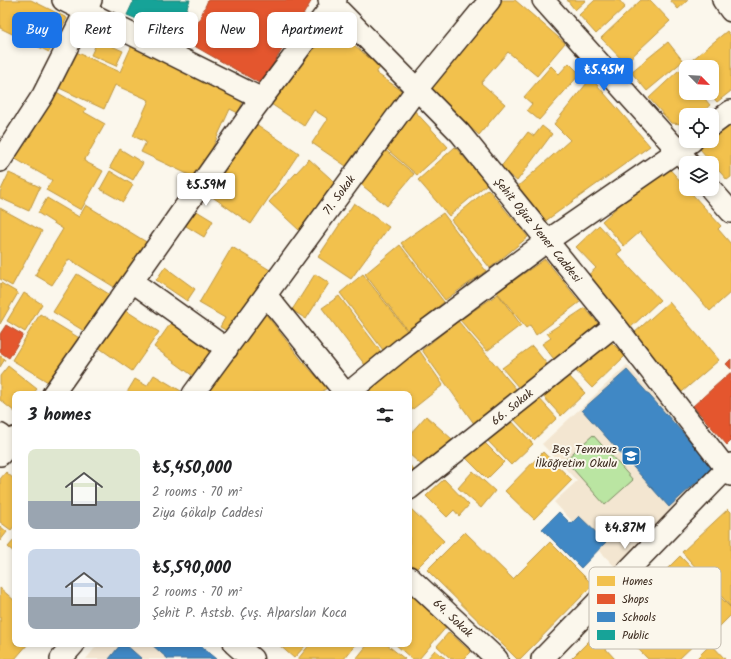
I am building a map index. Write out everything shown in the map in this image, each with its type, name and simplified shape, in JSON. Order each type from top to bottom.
[{"type":"street","points":[[63,0],[88,5],[262,99]]},
{"type":"street","name":"71. Sokak","points":[[195,391],[417,89],[490,0]]},
{"type":"street","points":[[350,391],[407,345],[547,241],[687,152],[543,0]]},
{"type":"street","points":[[723,0],[731,11]]},
{"type":"street","points":[[55,391],[332,1]]},
{"type":"street","name":"Şehit Oğuz Yener Caddesi","points":[[332,1],[460,133],[729,469]]},
{"type":"street","points":[[0,161],[42,94],[88,5]]},
{"type":"street","points":[[719,120],[731,111]]},
{"type":"street","points":[[717,196],[731,212]]},
{"type":"street","points":[[133,282],[227,349]]},
{"type":"street","points":[[266,295],[344,391]]},
{"type":"street","name":"66. Sokak","points":[[412,487],[615,325]]},
{"type":"street","points":[[633,567],[729,469]]},
{"type":"street","name":"64. Sokak","points":[[412,580],[497,659]]},
{"type":"street","points":[[542,659],[589,611]]},
{"type":"street","points":[[61,659],[71,647]]},
{"type":"street","points":[[239,647],[252,659]]},
{"type":"shaded area","name":"Beş Temmuz İlköğretim Okulu","points":[[627,365],[719,468],[619,567],[615,567],[554,502],[577,481],[542,444]]},
{"type":"shaded area","points":[[96,647],[186,647],[199,659],[86,659]]},
{"type":"green space","points":[[593,435],[633,480],[605,505],[565,460]]},
{"type":"building: Homes","points":[[0,0],[31,0],[55,12],[12,12],[12,34],[0,28]]},
{"type":"building: Homes","points":[[497,0],[515,0],[565,43],[537,76],[508,52],[481,83],[505,104],[479,135],[423,86]]},
{"type":"building: Homes","points":[[567,0],[586,0],[575,10]]},
{"type":"building: Homes","points":[[595,0],[619,0],[625,7],[596,34],[579,15]]},
{"type":"building: Homes","points":[[641,0],[650,0],[670,21],[625,63],[601,38]]},
{"type":"building: Homes","points":[[670,0],[688,0],[678,9]]},
{"type":"building: Homes","points":[[62,16],[67,18],[62,27]]},
{"type":"building: Homes","points":[[727,31],[731,36],[731,91],[717,102],[715,100],[719,100],[719,60],[692,60]]},
{"type":"building: Homes","points":[[668,42],[682,60],[679,60],[679,64],[647,91],[631,72]]},
{"type":"building: Homes","points":[[132,45],[134,48],[139,48],[245,97],[238,113],[230,109],[198,179],[141,152],[146,142],[133,136],[149,100],[115,85],[104,109],[57,87],[74,51],[120,72]]},
{"type":"building: Homes","points":[[41,48],[51,48],[49,52]]},
{"type":"building: Homes","points":[[94,48],[116,48],[123,51],[116,66],[91,55]]},
{"type":"building: Homes","points":[[309,48],[357,48],[380,67],[376,73],[405,93],[368,149],[361,144],[346,166],[312,143],[328,119],[314,110],[304,126],[268,102]]},
{"type":"building: Homes","points":[[569,63],[580,74],[539,120],[527,110],[532,104],[524,97],[551,66],[559,74]]},
{"type":"building: Homes","points":[[679,70],[679,100],[706,100],[710,105],[707,108],[679,108],[679,124],[671,123],[649,98]]},
{"type":"building: Homes","points":[[591,78],[650,146],[544,222],[516,188],[570,140],[554,124]]},
{"type":"building: Homes","points":[[53,90],[86,109],[84,112],[105,124],[84,161],[103,171],[81,210],[46,190],[52,180],[14,158]]},
{"type":"building: Homes","points":[[411,107],[448,147],[417,175],[382,145]]},
{"type":"building: Homes","points":[[253,122],[299,153],[251,224],[204,191]]},
{"type":"building: Homes","points":[[731,122],[731,177],[727,180],[719,171],[719,156],[706,156],[700,149],[719,148],[719,133]]},
{"type":"building: Homes","points":[[542,126],[552,134],[517,181],[500,168],[528,132],[534,136]]},
{"type":"building: Homes","points":[[455,147],[487,184],[449,216],[418,180]]},
{"type":"building: Homes","points":[[120,149],[143,163],[133,180],[110,167]]},
{"type":"building: Homes","points":[[384,149],[414,174],[387,206],[357,181]]},
{"type":"building: Homes","points":[[309,159],[340,187],[300,231],[269,202]]},
{"type":"building: Homes","points":[[665,164],[679,180],[679,196],[694,196],[721,226],[718,229],[731,244],[731,292],[710,311],[640,232],[624,246],[602,221]]},
{"type":"building: Homes","points":[[110,171],[133,185],[123,202],[100,189]]},
{"type":"building: Homes","points":[[9,173],[40,187],[29,211],[0,198],[0,192]]},
{"type":"building: Homes","points":[[488,189],[528,237],[490,268],[451,220]]},
{"type":"building: Homes","points":[[47,198],[79,217],[86,205],[148,243],[119,290],[69,259],[52,285],[35,275],[63,229],[38,213]]},
{"type":"building: Homes","points":[[354,203],[389,227],[351,279],[318,257]]},
{"type":"building: Homes","points":[[0,208],[42,231],[12,286],[0,279]]},
{"type":"building: Homes","points":[[195,210],[213,221],[204,237],[186,226]]},
{"type":"building: Homes","points":[[443,213],[486,271],[445,300],[401,243]]},
{"type":"building: Homes","points":[[599,225],[622,250],[617,254],[660,300],[629,329],[583,280],[596,268],[576,247]]},
{"type":"building: Homes","points":[[400,245],[444,302],[408,331],[365,274]]},
{"type":"building: Homes","points":[[232,247],[270,270],[233,334],[220,327],[225,318],[199,303]]},
{"type":"building: Homes","points":[[545,259],[580,302],[536,335],[530,325],[526,328],[497,292]]},
{"type":"building: Homes","points":[[165,267],[195,289],[187,301],[156,280]]},
{"type":"building: Homes","points":[[77,274],[112,296],[89,334],[53,312]]},
{"type":"building: Homes","points":[[315,274],[329,283],[306,319],[292,310]]},
{"type":"building: Homes","points":[[363,274],[407,331],[383,350],[340,293]]},
{"type":"building: Homes","points":[[1,283],[18,293],[0,324],[0,284]]},
{"type":"building: Homes","points":[[24,293],[42,304],[25,332],[7,321]]},
{"type":"building: Homes","points":[[498,294],[521,325],[487,351],[460,320]]},
{"type":"building: Homes","points":[[339,296],[382,353],[365,365],[322,308]]},
{"type":"building: Homes","points":[[669,302],[719,360],[682,392],[633,334]]},
{"type":"building: Homes","points":[[122,308],[159,332],[132,371],[95,345]]},
{"type":"building: Homes","points":[[585,308],[601,327],[557,363],[542,344],[551,338],[547,333]]},
{"type":"building: Homes","points":[[264,312],[303,362],[327,388],[323,391],[203,391]]},
{"type":"building: Homes","points":[[40,314],[81,339],[53,385],[12,360]]},
{"type":"building: Homes","points":[[175,317],[219,349],[197,379],[154,347]]},
{"type":"building: Homes","points":[[458,321],[517,390],[475,425],[422,350]]},
{"type":"building: Homes","points":[[606,337],[625,356],[592,388],[573,368]]},
{"type":"building: Homes","points":[[532,346],[547,364],[519,388],[502,368]]},
{"type":"building: Homes","points":[[419,350],[443,385],[412,410],[412,391],[367,391]]},
{"type":"building: Homes","points":[[0,356],[5,359],[0,367]]},
{"type":"building: Homes","points":[[8,366],[37,389],[35,391],[12,391],[12,410],[0,400],[0,376]]},
{"type":"building: Homes","points":[[566,373],[585,393],[561,416],[542,395]]},
{"type":"building: Homes","points":[[154,375],[181,391],[128,391],[135,379],[147,386]]},
{"type":"building: Homes","points":[[537,396],[557,418],[534,440],[513,418]]},
{"type":"building: Homes","points":[[426,416],[452,439],[426,469],[412,457],[412,432]]},
{"type":"building: Homes","points":[[509,418],[533,444],[511,465],[487,440]]},
{"type":"building: Homes","points":[[482,440],[504,462],[487,479],[465,457]]},
{"type":"building: Homes","points":[[543,452],[572,480],[534,519],[505,491]]},
{"type":"building: Homes","points":[[412,468],[417,474],[412,478]]},
{"type":"building: Homes","points":[[473,471],[495,491],[481,508],[458,488]]},
{"type":"building: Homes","points":[[6,472],[12,477],[11,530],[0,522],[0,479]]},
{"type":"building: Homes","points":[[444,479],[469,505],[459,516],[454,510],[447,517],[426,496]]},
{"type":"building: Homes","points":[[728,509],[731,512],[731,607],[721,596],[721,567],[695,567],[682,552]]},
{"type":"building: Homes","points":[[412,510],[444,541],[416,569],[412,565]]},
{"type":"building: Homes","points":[[0,526],[7,532],[0,541]]},
{"type":"building: Homes","points":[[465,532],[513,579],[550,542],[589,581],[589,589],[520,659],[517,659],[427,570]]},
{"type":"building: Homes","points":[[12,542],[12,550],[8,547]]},
{"type":"building: Homes","points":[[680,556],[691,567],[669,567]]},
{"type":"building: Homes","points":[[0,588],[12,598],[12,647],[25,647],[15,659],[0,659]]},
{"type":"building: Homes","points":[[412,595],[448,625],[419,659],[412,659],[398,647],[412,647]]},
{"type":"building: Homes","points":[[721,598],[731,608],[731,615],[721,625]]},
{"type":"building: Homes","points":[[449,632],[471,652],[464,659],[451,659],[437,646]]},
{"type":"building: Homes","points":[[589,641],[589,649],[606,649],[615,659],[571,659]]},
{"type":"building: Homes","points":[[281,647],[304,647],[294,658]]},
{"type":"building: Homes","points":[[308,647],[354,647],[344,659],[298,659]]},
{"type":"building: Homes","points":[[366,647],[390,647],[405,659],[356,659]]},
{"type":"building: Homes","points":[[638,649],[690,649],[679,659],[648,659]]},
{"type":"building: Homes","points":[[706,649],[716,649],[725,659],[696,659]]},
{"type":"building: Homes","points":[[435,650],[446,659],[427,659]]},
{"type":"building: Shops","points":[[208,0],[312,0],[305,12],[267,12],[267,48],[283,48],[261,84],[198,48],[198,23]]},
{"type":"building: Shops","points":[[6,325],[23,335],[9,358],[0,352],[0,334]]},
{"type":"building: Shops","points":[[731,359],[731,369],[726,364]]},
{"type":"building: Shops","points":[[731,372],[731,441],[727,445],[693,406]]},
{"type":"building: Schools","points":[[627,370],[713,467],[669,507],[582,410]]},
{"type":"building: Schools","points":[[559,512],[571,524],[579,516],[606,542],[581,568],[542,529]]},
{"type":"building: Schools","points":[[645,517],[653,525],[644,535],[635,527]]},
{"type":"building: Schools","points":[[119,647],[128,647],[142,659],[109,659]]},
{"type":"building: Schools","points":[[154,647],[202,647],[216,659],[168,659]]},
{"type":"building: Public","points":[[134,0],[190,0],[185,12],[134,12],[134,18],[127,15]]},
{"type":"place","name":"Beş Temmuz İlköğretim Okulu","points":[[631,456]]}]
